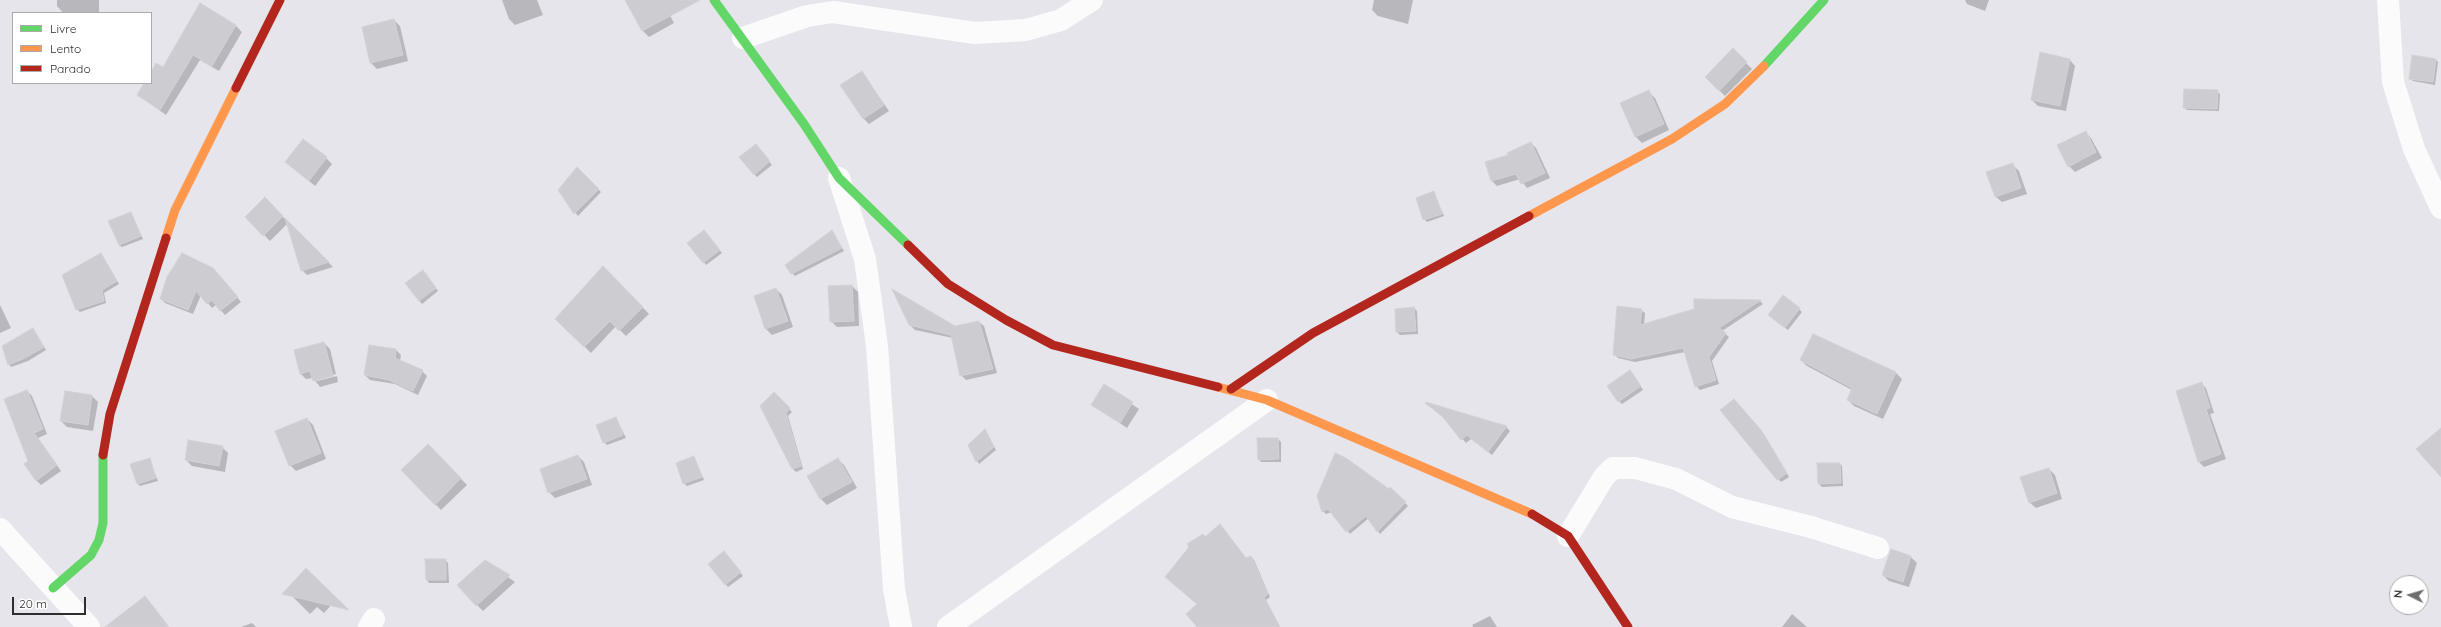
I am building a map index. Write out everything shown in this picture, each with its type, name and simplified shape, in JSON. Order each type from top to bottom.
[{"type":"street","points":[[53,588],[91,555],[99,540],[103,523],[103,450],[110,414],[175,210],[280,0]]},
{"type":"street","points":[[714,0],[743,38],[839,178],[948,284],[1006,320],[1053,345],[1231,389],[1267,400],[1535,515],[1568,536],[1628,627]]},
{"type":"street","points":[[743,38],[807,16],[833,12],[975,33],[1026,30],[1061,20],[1092,0]]},
{"type":"street","points":[[1231,389],[1312,332],[1672,139],[1726,104],[1777,54],[1824,0]]},
{"type":"street","points":[[2388,0],[2393,82],[2414,149],[2441,208]]},
{"type":"street","points":[[839,178],[865,259],[877,346],[894,589],[901,627]]},
{"type":"street","points":[[948,627],[1267,400]]},
{"type":"street","points":[[1568,536],[1604,477],[1613,468],[1635,468],[1676,479],[1732,507],[1878,548]]},
{"type":"street","points":[[0,529],[89,627]]},
{"type":"building","points":[[625,0],[700,0],[642,31]]},
{"type":"building","points":[[200,3],[236,25],[212,66],[193,55],[160,110],[137,95],[143,84],[152,84],[152,70],[156,63],[163,67]]},
{"type":"building","points":[[394,19],[403,55],[370,63],[362,27]]},
{"type":"building","points":[[1733,48],[1747,62],[1719,91],[1705,77]]},
{"type":"building","points":[[2040,52],[2070,59],[2060,106],[2031,100]]},
{"type":"building","points":[[2412,55],[2436,59],[2433,82],[2409,79]]},
{"type":"building","points":[[862,71],[884,105],[863,119],[840,85]]},
{"type":"building","points":[[2184,89],[2218,90],[2217,109],[2183,108]]},
{"type":"building","points":[[1649,90],[1664,124],[1635,137],[1620,103]]},
{"type":"building","points":[[2086,131],[2096,152],[2068,167],[2057,145]]},
{"type":"building","points":[[303,139],[327,157],[309,181],[285,162]]},
{"type":"building","points":[[1531,142],[1545,173],[1521,184],[1516,174],[1491,181],[1485,162],[1508,155],[1507,153]]},
{"type":"building","points":[[756,144],[770,161],[754,175],[739,157]]},
{"type":"building","points":[[2013,163],[2021,188],[1995,197],[1986,172]]},
{"type":"building","points":[[577,167],[599,189],[574,214],[558,190]]},
{"type":"building","points":[[1434,191],[1442,214],[1423,220],[1416,198]]},
{"type":"building","points":[[265,197],[283,216],[263,236],[245,217]]},
{"type":"building","points":[[131,212],[141,236],[119,245],[108,221]]},
{"type":"building","points":[[285,218],[329,262],[301,271]]},
{"type":"building","points":[[704,230],[720,250],[703,263],[687,243]]},
{"type":"building","points":[[832,230],[842,248],[791,274],[785,265]]},
{"type":"building","points":[[101,253],[117,281],[102,290],[104,301],[76,310],[62,275]]},
{"type":"building","points":[[182,253],[213,268],[238,297],[220,311],[212,300],[207,304],[196,291],[188,310],[160,299],[167,277]]},
{"type":"building","points":[[603,266],[643,307],[619,331],[610,321],[584,347],[555,319]]},
{"type":"building","points":[[423,270],[436,288],[419,301],[405,283]]},
{"type":"building","points":[[852,285],[854,321],[830,322],[828,286]]},
{"type":"building","points":[[776,288],[788,321],[765,329],[754,296]]},
{"type":"building","points":[[892,289],[955,326],[979,321],[993,369],[960,376],[951,335],[909,325]]},
{"type":"building","points":[[1783,295],[1800,308],[1785,328],[1768,315]]},
{"type":"building","points":[[1694,299],[1761,300],[1719,328],[1726,333],[1709,357],[1716,380],[1695,387],[1683,348],[1631,359],[1613,355],[1617,306],[1642,309],[1640,325],[1694,309]]},
{"type":"building","points":[[1414,307],[1416,331],[1396,332],[1395,309]]},
{"type":"building","points":[[33,328],[44,347],[25,358],[8,365],[2,346]]},
{"type":"building","points":[[1813,334],[1896,372],[1877,414],[1847,400],[1852,388],[1800,360]]},
{"type":"building","points":[[324,342],[333,376],[313,381],[310,371],[300,374],[294,350]]},
{"type":"building","points":[[369,345],[396,349],[395,358],[423,370],[413,391],[389,380],[364,375]]},
{"type":"building","points":[[1630,370],[1641,386],[1618,402],[1607,386]]},
{"type":"building","points":[[2202,382],[2210,408],[2206,409],[2221,454],[2198,462],[2176,391]]},
{"type":"building","points":[[1104,384],[1133,402],[1120,423],[1091,405]]},
{"type":"building","points":[[27,390],[43,429],[34,433],[57,465],[36,481],[24,464],[28,461],[4,399]]},
{"type":"building","points":[[65,391],[92,395],[88,425],[60,421]]},
{"type":"building","points":[[774,392],[790,408],[786,413],[801,466],[792,469],[760,406]]},
{"type":"building","points":[[1734,399],[1761,430],[1787,473],[1777,480],[1720,410]]},
{"type":"building","points":[[1426,402],[1507,426],[1488,452],[1467,435],[1461,440],[1442,416],[1425,403]]},
{"type":"building","points":[[616,417],[623,435],[603,443],[596,425]]},
{"type":"building","points":[[307,418],[321,453],[289,466],[275,431]]},
{"type":"building","points":[[2441,428],[2441,477],[2416,449]]},
{"type":"building","points":[[985,429],[994,447],[976,462],[968,445]]},
{"type":"building","points":[[1257,438],[1278,438],[1279,459],[1258,460]]},
{"type":"building","points":[[188,440],[223,446],[219,466],[185,460]]},
{"type":"building","points":[[428,444],[461,478],[435,505],[401,470]]},
{"type":"building","points":[[1335,453],[1346,458],[1389,489],[1390,487],[1406,502],[1377,532],[1366,516],[1346,532],[1328,509],[1322,512],[1317,496]]},
{"type":"building","points":[[578,455],[587,479],[548,493],[540,469]]},
{"type":"building","points":[[694,456],[702,477],[683,484],[676,463]]},
{"type":"building","points":[[150,458],[156,478],[137,484],[130,464]]},
{"type":"building","points":[[838,458],[852,482],[820,499],[807,476]]},
{"type":"building","points":[[1817,463],[1840,463],[1841,483],[1818,484]]},
{"type":"building","points":[[2049,468],[2057,493],[2029,503],[2020,477]]},
{"type":"building","points":[[1220,524],[1246,558],[1251,556],[1268,594],[1264,597],[1279,627],[1197,627],[1186,614],[1197,604],[1165,577],[1189,547],[1187,544],[1203,534],[1205,537]]},
{"type":"building","points":[[1891,549],[1911,556],[1903,582],[1882,575]]},
{"type":"building","points":[[724,551],[741,572],[725,585],[708,564]]},
{"type":"building","points":[[425,559],[446,559],[446,580],[426,580]]},
{"type":"building","points":[[485,560],[510,575],[476,606],[457,585]]},
{"type":"building","points":[[306,568],[349,610],[282,594]]},
{"type":"building","points":[[145,596],[169,627],[105,627]]},
{"type":"traffic: fast","points":[[714,0],[804,124],[839,178],[908,245]]},
{"type":"traffic: fast","points":[[1764,66],[1824,0]]},
{"type":"traffic: fast","points":[[53,588],[91,555],[99,540],[103,523],[103,455]]},
{"type":"traffic: slow","points":[[1529,216],[1672,139],[1725,104],[1764,66]]},
{"type":"traffic: slow","points":[[166,238],[175,210],[236,88]]},
{"type":"traffic: slow","points":[[1218,387],[1267,400],[1532,514]]},
{"type":"traffic: jam","points":[[236,88],[280,0]]},
{"type":"traffic: jam","points":[[1231,389],[1313,333],[1529,216]]},
{"type":"traffic: jam","points":[[103,455],[110,414],[166,238]]},
{"type":"traffic: jam","points":[[908,245],[948,284],[1006,320],[1053,345],[1218,387]]},
{"type":"traffic: jam","points":[[1532,514],[1568,536],[1628,627]]}]
